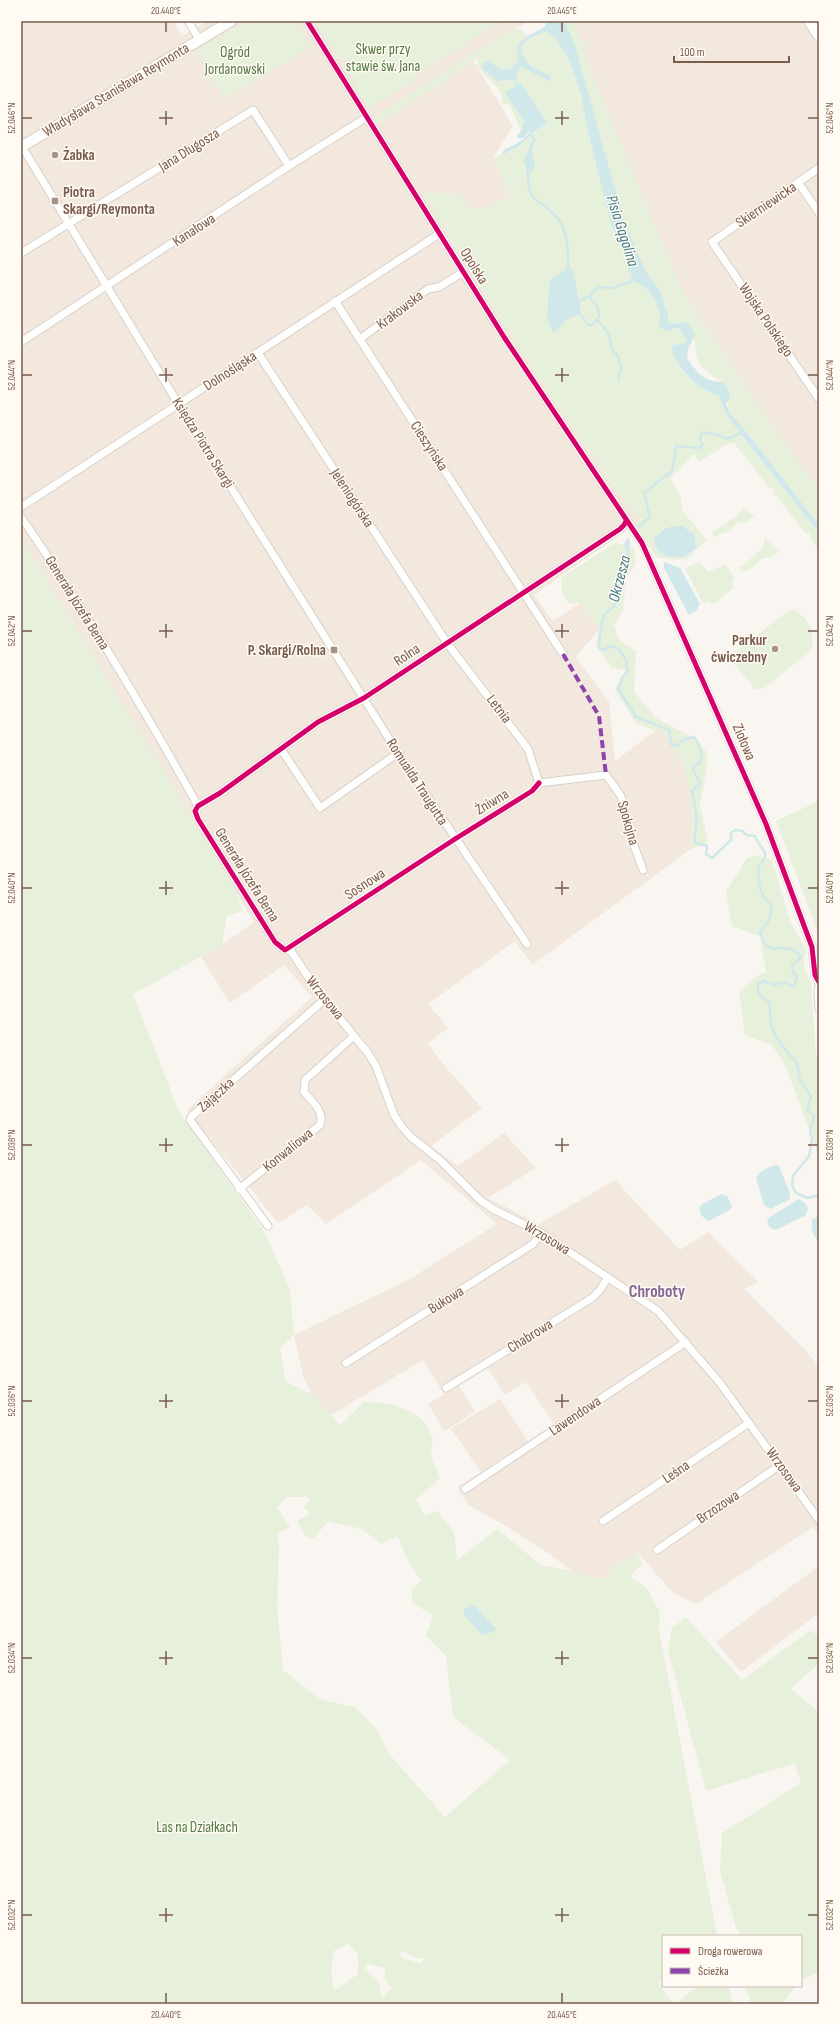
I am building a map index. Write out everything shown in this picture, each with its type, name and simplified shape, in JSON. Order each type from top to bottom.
[{"type":"main road","name":"Władysława Stanisława Reymonta","points":[[21,147],[231,21]]},
{"type":"main road","points":[[809,21],[819,36]]},
{"type":"street","points":[[188,21],[199,39]]},
{"type":"street","name":"Opolska","points":[[307,21],[463,272],[546,401],[626,521]]},
{"type":"street","name":"Jana Długosza","points":[[70,224],[253,110],[289,166]]},
{"type":"street","name":"Kanałowa","points":[[21,342],[289,166],[367,117]]},
{"type":"street","name":"Księdza Piotra Skargi","points":[[21,147],[70,224],[179,405],[364,698]]},
{"type":"street","name":"Skierniewicka","points":[[712,242],[819,168]]},
{"type":"street","points":[[798,182],[819,213]]},
{"type":"street","points":[[21,253],[70,224]]},
{"type":"street","name":"Dolnośląska","points":[[21,507],[439,234]]},
{"type":"street","name":"Wojska Polskiego","points":[[712,242],[819,399]]},
{"type":"street","name":"Krakowska","points":[[360,339],[428,289],[439,287],[463,272]]},
{"type":"street","name":"Cieszyńska","points":[[336,301],[563,654]]},
{"type":"street","name":"Jeleniogórska","points":[[258,353],[447,643]]},
{"type":"street","name":"Generała Józefa Bema","points":[[21,517],[64,581],[157,732],[198,806],[195,811],[195,815],[275,942],[282,949],[289,948]]},
{"type":"street","name":"Ziołowa","points":[[626,521],[632,527],[642,543],[766,824],[812,947],[815,975],[819,982]]},
{"type":"street","name":"Rolna","points":[[198,806],[281,750],[318,722],[364,698],[523,591],[624,526],[626,521]]},
{"type":"street","name":"Letnia","points":[[447,643],[528,749],[539,783]]},
{"type":"street","name":"Romualda Traugutta","points":[[364,698],[398,753],[527,944]]},
{"type":"street","points":[[281,750],[320,808],[398,753]]},
{"type":"street","name":"Spokojna","points":[[539,783],[606,775],[621,796],[628,829],[643,870]]},
{"type":"street","name":"Żniwna","points":[[455,839],[532,791],[539,783]]},
{"type":"street","name":"Sosnowa","points":[[289,948],[455,839]]},
{"type":"street","name":"Wrzosowa","points":[[289,948],[324,1000],[354,1036],[376,1066],[394,1115],[411,1137],[440,1160],[480,1200],[493,1209],[541,1233],[650,1304],[686,1342],[720,1383],[819,1520]]},
{"type":"street","points":[[819,985],[819,1009]]},
{"type":"street","name":"Zajączka","points":[[268,1226],[239,1189],[190,1120],[191,1117],[324,1000]]},
{"type":"street","name":"Konwaliowa","points":[[239,1189],[320,1125],[322,1119],[321,1113],[304,1092],[306,1080],[354,1036]]},
{"type":"street","name":"Bukowa","points":[[346,1363],[533,1244],[541,1233]]},
{"type":"street","name":"Chabrowa","points":[[446,1388],[592,1298],[600,1290],[608,1277]]},
{"type":"street","name":"Lawendowa","points":[[465,1489],[686,1342]]},
{"type":"street","name":"Leśna","points":[[603,1521],[749,1423]]},
{"type":"street","name":"Brzozowa","points":[[657,1550],[780,1465]]},
{"type":"shaded area","points":[[21,21],[173,21],[182,36],[208,21],[528,21],[472,58],[513,126],[493,158],[510,196],[447,234],[511,335],[582,441],[603,467],[607,478],[641,520],[534,595],[553,621],[580,603],[600,628],[576,657],[609,702],[615,761],[659,728],[684,764],[692,811],[691,849],[532,965],[515,941],[428,1004],[448,1028],[428,1043],[443,1064],[482,1108],[431,1146],[458,1166],[504,1133],[536,1168],[488,1198],[539,1224],[615,1180],[680,1250],[708,1232],[759,1282],[744,1289],[809,1354],[819,1367],[819,1536],[813,1527],[696,1604],[674,1594],[637,1552],[616,1565],[606,1578],[592,1578],[572,1571],[551,1555],[469,1505],[457,1487],[481,1472],[451,1429],[500,1399],[528,1441],[554,1424],[526,1382],[505,1395],[488,1368],[459,1386],[475,1412],[444,1431],[428,1404],[444,1394],[423,1360],[331,1415],[311,1394],[310,1389],[304,1380],[294,1335],[408,1280],[497,1224],[421,1160],[326,1224],[307,1205],[278,1223],[187,1110],[312,997],[284,965],[230,1003],[201,957],[222,945],[254,922],[21,538]]},
{"type":"shaded area","points":[[567,21],[819,21],[819,494],[780,440],[685,296],[620,149]]},
{"type":"shaded area","points":[[819,1566],[819,1613],[741,1672],[716,1642]]},
{"type":"green space","name":"Ogród Jordanowski","points":[[247,21],[295,21],[311,47],[224,99],[195,52]]},
{"type":"green space","name":"Skwer przy stawie św. Jana","points":[[315,21],[501,21],[421,72],[410,84],[369,108],[355,86],[350,72],[340,55],[330,46]]},
{"type":"green space","points":[[565,21],[575,21],[582,42],[586,43],[591,70],[685,296],[745,387],[819,490],[819,525],[730,413],[722,382],[706,371],[699,363],[692,328],[677,322],[669,325],[668,316],[660,290],[646,272],[624,221],[575,45]]},
{"type":"green space","points":[[521,29],[527,35],[519,47],[517,53],[518,61],[509,70],[501,69],[488,61],[500,81],[513,80],[516,85],[506,93],[525,124],[523,128],[520,129],[509,104],[506,103],[503,107],[500,91],[482,72],[477,63],[477,58],[435,88],[413,100],[378,124],[376,122],[376,116],[508,31]]},
{"type":"green space","points":[[547,31],[555,38],[570,61],[581,95],[586,123],[611,224],[626,259],[626,265],[634,281],[648,290],[656,302],[660,315],[659,327],[679,330],[687,340],[682,344],[674,345],[678,363],[688,377],[695,383],[719,396],[726,414],[819,533],[819,550],[809,537],[811,536],[809,533],[806,534],[773,492],[775,491],[773,487],[770,489],[734,443],[729,443],[699,462],[694,454],[670,479],[680,494],[682,510],[707,541],[693,552],[694,555],[685,559],[675,560],[656,557],[646,539],[644,540],[635,525],[641,520],[612,486],[603,467],[582,441],[516,343],[426,199],[424,193],[462,196],[471,208],[482,208],[491,206],[510,196],[493,158],[521,145],[530,136],[533,138],[525,171],[534,165],[532,150],[536,139],[532,133],[547,123],[520,83],[518,84],[516,80],[519,68],[522,67],[550,82],[551,76],[535,69],[524,58],[521,47],[528,39]],"holes":[[[573,276],[577,288],[580,314],[565,321],[555,332],[547,316],[549,305]],[[672,526],[682,526],[690,531],[696,547],[692,553],[686,556],[654,538],[663,529]]]},
{"type":"green space","points":[[744,508],[754,516],[745,523],[739,522],[727,532],[719,534],[714,538],[712,533],[738,515]]},
{"type":"green space","name":"Las na Działkach","points":[[21,538],[233,885],[243,911],[227,916],[222,945],[133,994],[179,1112],[265,1233],[290,1290],[294,1335],[280,1348],[286,1382],[311,1394],[340,1425],[364,1402],[380,1403],[398,1407],[421,1419],[433,1439],[431,1454],[440,1478],[416,1500],[425,1515],[437,1511],[454,1532],[457,1560],[497,1529],[541,1565],[572,1571],[592,1578],[606,1578],[616,1565],[637,1552],[642,1563],[630,1577],[646,1587],[660,1612],[659,1630],[717,1935],[662,1935],[662,1980],[657,1982],[673,2004],[21,2004]],"holes":[[[287,1497],[307,1497],[310,1500],[304,1507],[310,1514],[297,1521],[307,1538],[314,1538],[328,1521],[362,1529],[381,1544],[398,1536],[405,1555],[421,1581],[412,1588],[412,1602],[433,1616],[426,1636],[446,1656],[453,1717],[510,1760],[445,1817],[389,1754],[378,1731],[355,1707],[321,1700],[283,1670],[277,1608],[279,1547],[277,1534],[290,1527],[277,1507]],[[348,1944],[358,1954],[358,1974],[334,1991],[331,1968],[334,1951]],[[402,1951],[416,1958],[423,1958],[422,1964],[402,1958],[399,1954]],[[368,1964],[385,1968],[385,1981],[392,1988],[382,1998],[378,1981],[365,1968]]]},
{"type":"green space","points":[[765,538],[779,552],[769,558],[763,558],[752,568],[742,572],[739,567],[746,563],[764,546]]},
{"type":"green space","points":[[615,543],[634,548],[636,564],[626,577],[623,612],[614,625],[619,640],[636,651],[634,692],[656,718],[697,740],[707,753],[707,767],[700,805],[708,843],[691,849],[692,810],[684,764],[659,728],[655,731],[636,723],[615,690],[626,670],[612,668],[596,646],[600,628],[580,603],[569,603],[562,594],[561,578]]},
{"type":"green space","points":[[699,562],[708,572],[725,564],[735,578],[732,582],[733,588],[713,604],[709,601],[703,603],[685,568]]},
{"type":"green space","name":"Parkur ćwiczebny","points":[[793,609],[803,617],[810,628],[813,640],[810,651],[763,689],[755,689],[733,662],[735,652],[788,611]]},
{"type":"green space","points":[[819,801],[819,935],[776,821]]},
{"type":"green space","points":[[757,855],[772,860],[790,921],[806,949],[803,964],[811,982],[816,1055],[819,1061],[819,1156],[786,1067],[772,1045],[745,1035],[739,992],[752,979],[766,972],[760,936],[732,926],[726,892],[747,858]]},
{"type":"green space","points":[[686,1617],[742,1680],[811,1630],[819,1637],[819,1663],[791,1689],[819,1712],[819,1972],[802,1980],[802,1935],[740,1935],[736,1928],[720,1871],[722,1833],[801,1783],[795,1763],[706,1791],[668,1650],[672,1628]]},
{"type":"green space","points":[[698,1987],[729,1987],[732,2004],[675,2004]]},
{"type":"green space","points":[[743,1987],[795,1987],[782,2004],[750,2004],[749,1995]]},
{"type":"water","name":"Pisia Gągolina","points":[[546,21],[565,21],[575,45],[624,221],[646,272],[660,290],[669,324],[686,322],[692,328],[695,335],[688,349],[687,358],[694,368],[705,378],[715,382],[722,382],[728,388],[730,398],[726,404],[730,413],[819,525],[819,533],[726,414],[719,396],[696,384],[679,365],[675,358],[671,350],[674,345],[682,344],[687,340],[680,330],[675,328],[666,331],[659,327],[660,314],[656,302],[648,290],[634,281],[626,265],[626,259],[611,224],[586,123],[581,95],[570,61],[555,38],[547,31],[528,39],[521,47],[524,58],[527,62],[535,69],[551,76],[550,82],[522,67],[519,68],[516,80],[518,84],[521,83],[547,123],[532,133],[536,139],[532,150],[535,168],[526,174],[526,165],[523,162],[533,139],[530,136],[521,145],[502,155],[504,150],[523,140],[530,132],[529,131],[524,138],[519,139],[517,136],[523,128],[522,124],[525,123],[505,93],[516,86],[513,80],[497,81],[482,68],[483,62],[488,61],[501,69],[509,70],[518,61],[517,53],[520,43],[528,36],[545,27]]},
{"type":"water","points":[[568,268],[573,270],[580,306],[580,314],[565,321],[555,332],[552,331],[547,316],[550,280]]},
{"type":"water","points":[[672,526],[682,526],[694,534],[696,547],[685,556],[671,557],[664,555],[655,545],[654,538],[664,529]]},
{"type":"water","points":[[627,538],[629,538],[630,545],[627,551],[624,546]]},
{"type":"water","points":[[664,562],[680,568],[700,604],[696,611],[689,615],[664,568]]},
{"type":"water","points":[[774,1165],[779,1166],[790,1193],[790,1199],[771,1209],[764,1205],[756,1178],[760,1172]]},
{"type":"water","points":[[721,1194],[727,1196],[732,1206],[731,1209],[709,1221],[702,1216],[699,1209],[701,1205]]},
{"type":"water","points":[[799,1199],[805,1203],[808,1209],[805,1216],[775,1230],[769,1227],[767,1220],[770,1217]]},
{"type":"water","points":[[819,1216],[819,1241],[812,1232],[812,1220]]},
{"type":"water","points":[[474,1605],[496,1629],[495,1631],[482,1635],[463,1614],[465,1609]]},
{"type":"waterway","points":[[529,170],[528,182],[533,197],[554,214],[563,227],[567,246],[568,271]]},
{"type":"waterway","points":[[579,313],[588,325],[592,325],[599,317],[598,307],[590,298],[592,293],[599,287],[613,288],[630,282],[635,277]]},
{"type":"waterway","points":[[579,301],[590,296]]},
{"type":"waterway","points":[[597,320],[608,332],[613,352],[618,356],[621,369],[618,380]]},
{"type":"waterway","name":"Okrzesza","points":[[639,527],[650,517],[644,493],[672,471],[676,446],[699,448],[703,445],[700,439],[702,432],[718,435],[726,439],[742,433]]},
{"type":"waterway","name":"Okrzesza","points":[[628,548],[628,559],[620,577],[614,607],[606,613],[601,625],[599,646],[600,649],[605,650],[609,646],[619,649],[626,660],[627,672],[622,678],[618,689],[636,717],[669,730],[671,745],[679,745],[681,741],[694,737],[700,749],[701,762],[694,766],[693,770],[700,783],[692,791],[695,803],[696,828],[694,840],[696,843],[707,846],[706,854],[712,858],[731,840],[731,833],[735,830],[743,831],[746,835],[755,836],[765,853],[765,856],[759,866],[758,878],[764,898],[772,906],[769,920],[760,933],[765,944],[772,949],[788,948],[795,951],[801,957],[792,966],[793,972],[797,976],[795,985],[792,986],[787,983],[773,985],[765,981],[759,983],[758,992],[769,1002],[771,1024],[775,1035],[797,1063],[800,1080],[811,1096],[807,1110],[814,1116],[810,1131],[812,1139],[809,1156],[793,1176],[792,1185],[796,1193],[808,1198],[819,1195]]},
{"type":"marked path","points":[[563,654],[599,716],[606,775]]},
{"type":"cycle path","points":[[307,21],[504,337],[642,543],[766,824],[812,947],[815,975],[819,982]]},
{"type":"cycle path","points":[[539,783],[532,791],[455,839],[285,950],[275,942],[198,819],[195,811],[198,806],[220,793],[318,722],[364,698],[620,529],[626,521]]},
{"type":"place","name":"Żabka","points":[[55,155]]},
{"type":"place","name":"Piotra Skargi/Reymonta","points":[[55,201]]},
{"type":"place","name":"Parkur ćwiczebny","points":[[775,649]]},
{"type":"place","name":"P. Skargi/Rolna","points":[[334,650]]},
{"type":"district","name":"Chroboty","points":[[657,1292]]}]
